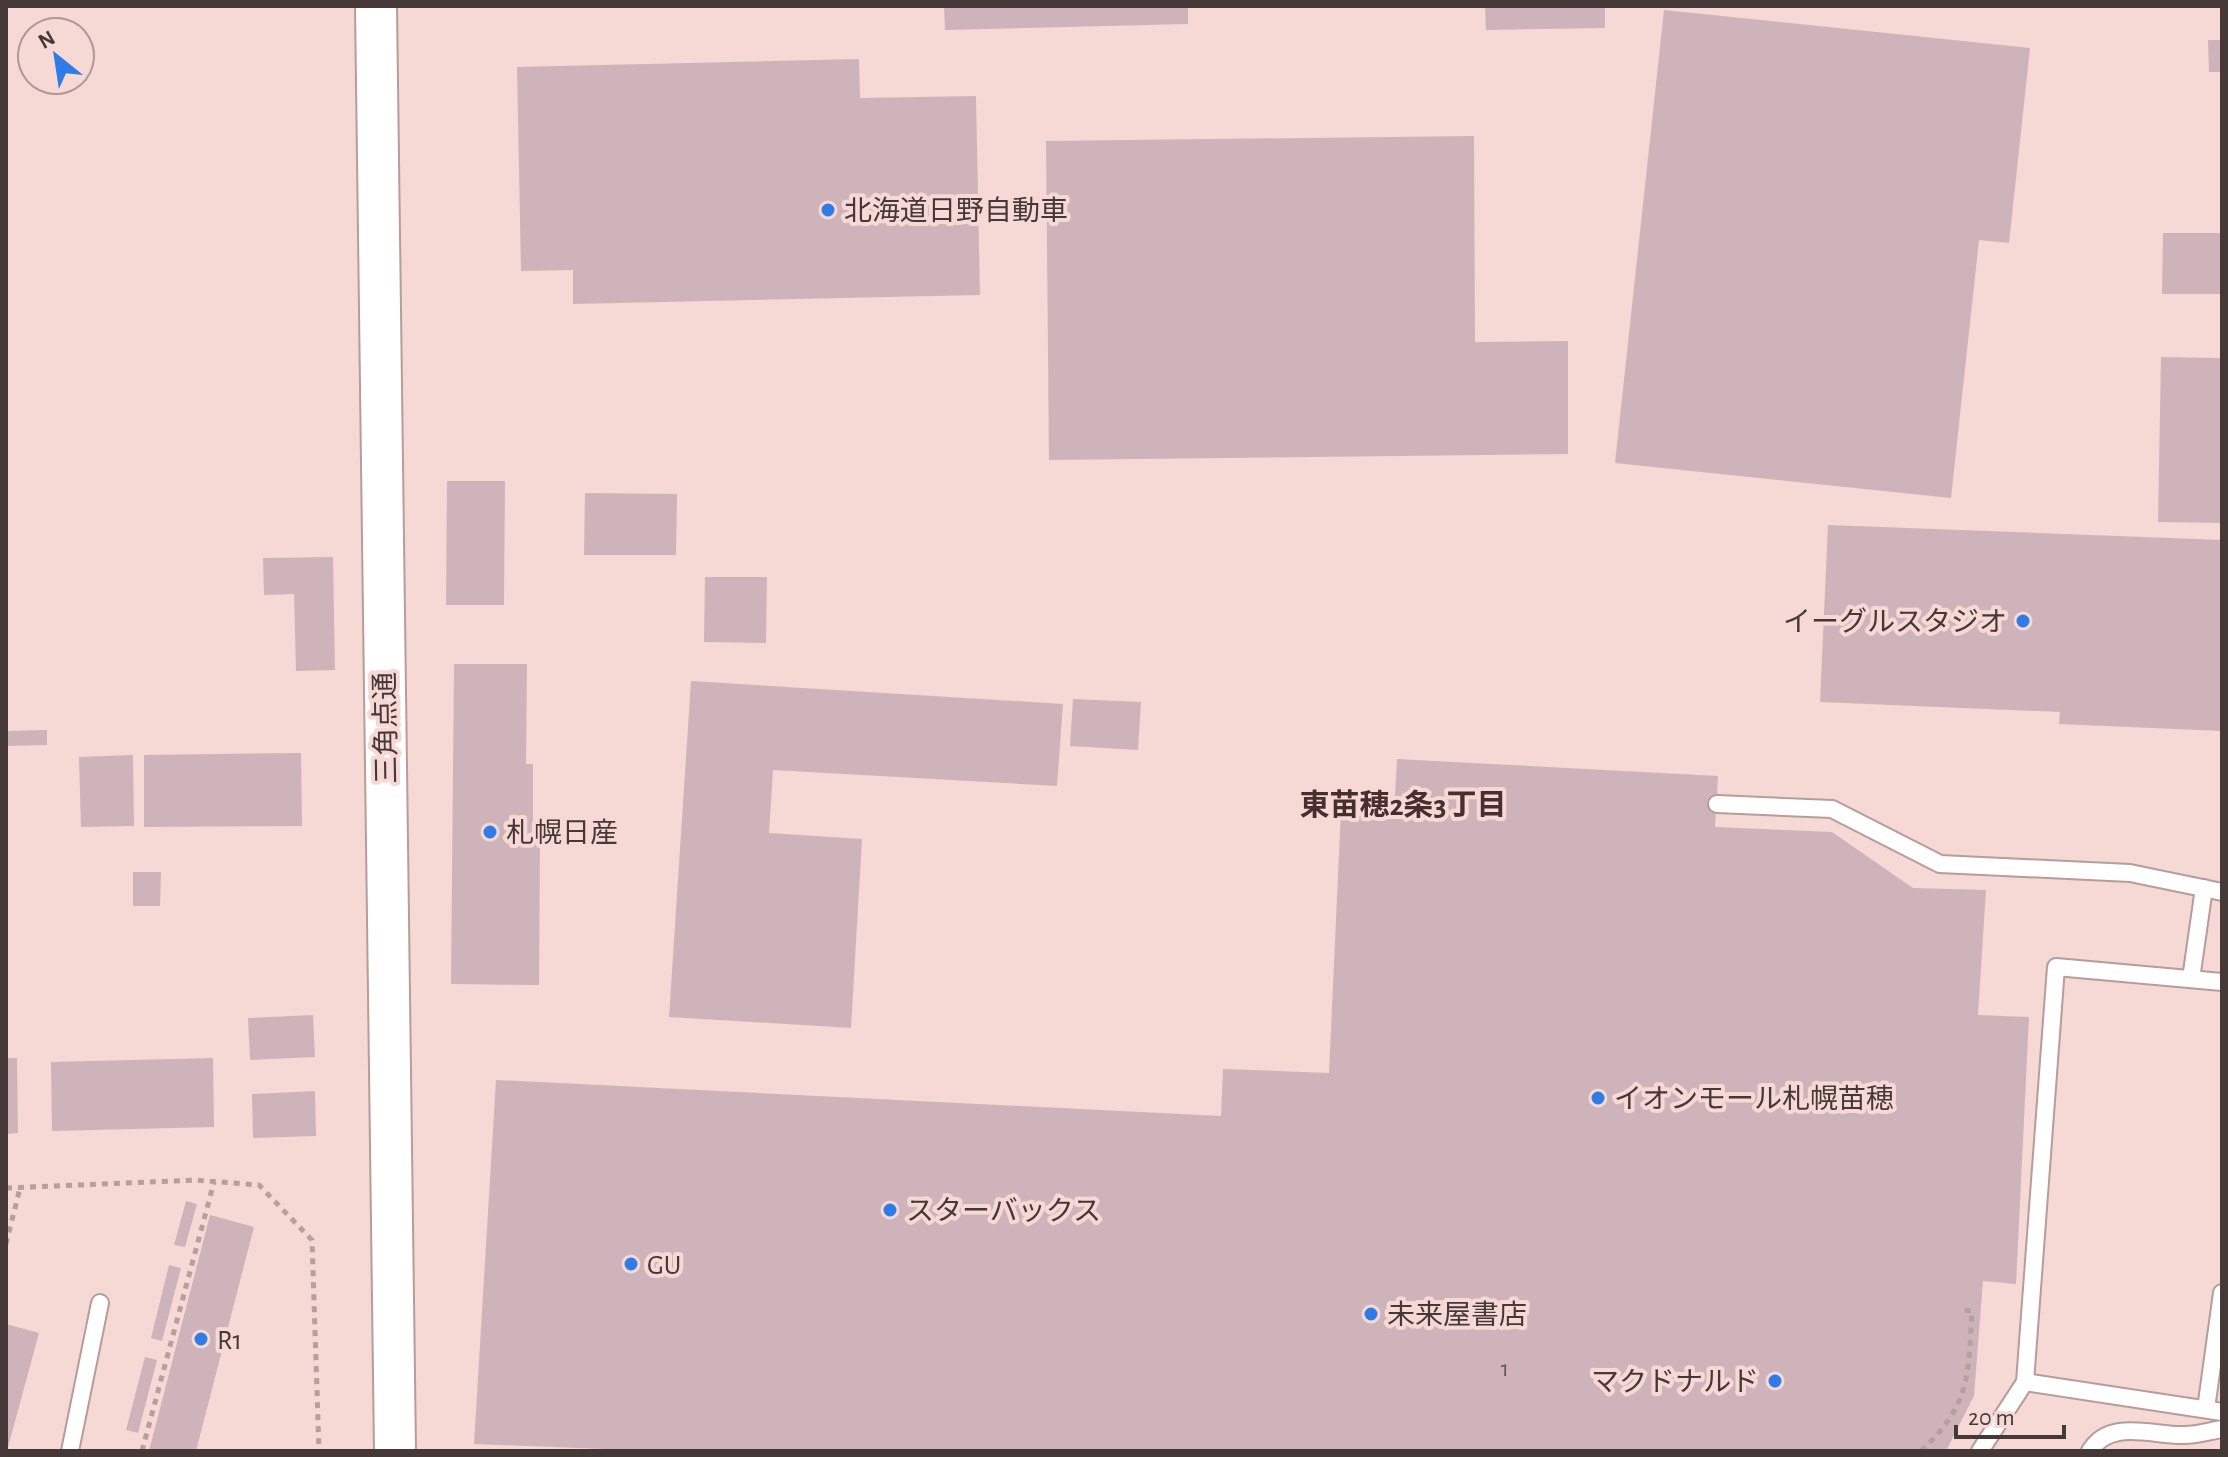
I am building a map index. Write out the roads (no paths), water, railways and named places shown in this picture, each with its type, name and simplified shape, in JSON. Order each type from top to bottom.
[{"type":"street","name":"三角点通","points":[[376,6],[395,1451]]},
{"type":"lane","points":[[1717,804],[1832,809],[1940,864],[2130,873],[2222,892]]},
{"type":"lane","points":[[2191,979],[2204,888]]},
{"type":"lane","points":[[1980,1451],[2025,1382],[2056,967],[2222,982]]},
{"type":"lane","points":[[2025,1382],[2214,1411],[2222,1293]]},
{"type":"lane","points":[[70,1451],[100,1303]]},
{"type":"lane","points":[[2090,1451],[2095,1443],[2111,1433],[2137,1430],[2186,1436],[2222,1429]]},
{"type":"place","name":"北海道日野自動車","points":[[828,210]]},
{"type":"place","name":"イーグルスタジオ","points":[[2023,621]]},
{"type":"place","name":"札幌日産","points":[[490,832]]},
{"type":"place","name":"イオンモール札幌苗穂","points":[[1598,1098]]},
{"type":"place","name":"スターバックス","points":[[890,1210]]},
{"type":"place","name":"GU","points":[[631,1264]]},
{"type":"place","name":"未来屋書店","points":[[1371,1314]]},
{"type":"place","name":"R1","points":[[201,1339]]},
{"type":"place","name":"マクドナルド","points":[[1775,1381]]},
{"type":"district","name":"東苗穂2条3丁目","points":[[1403,805]]}]
